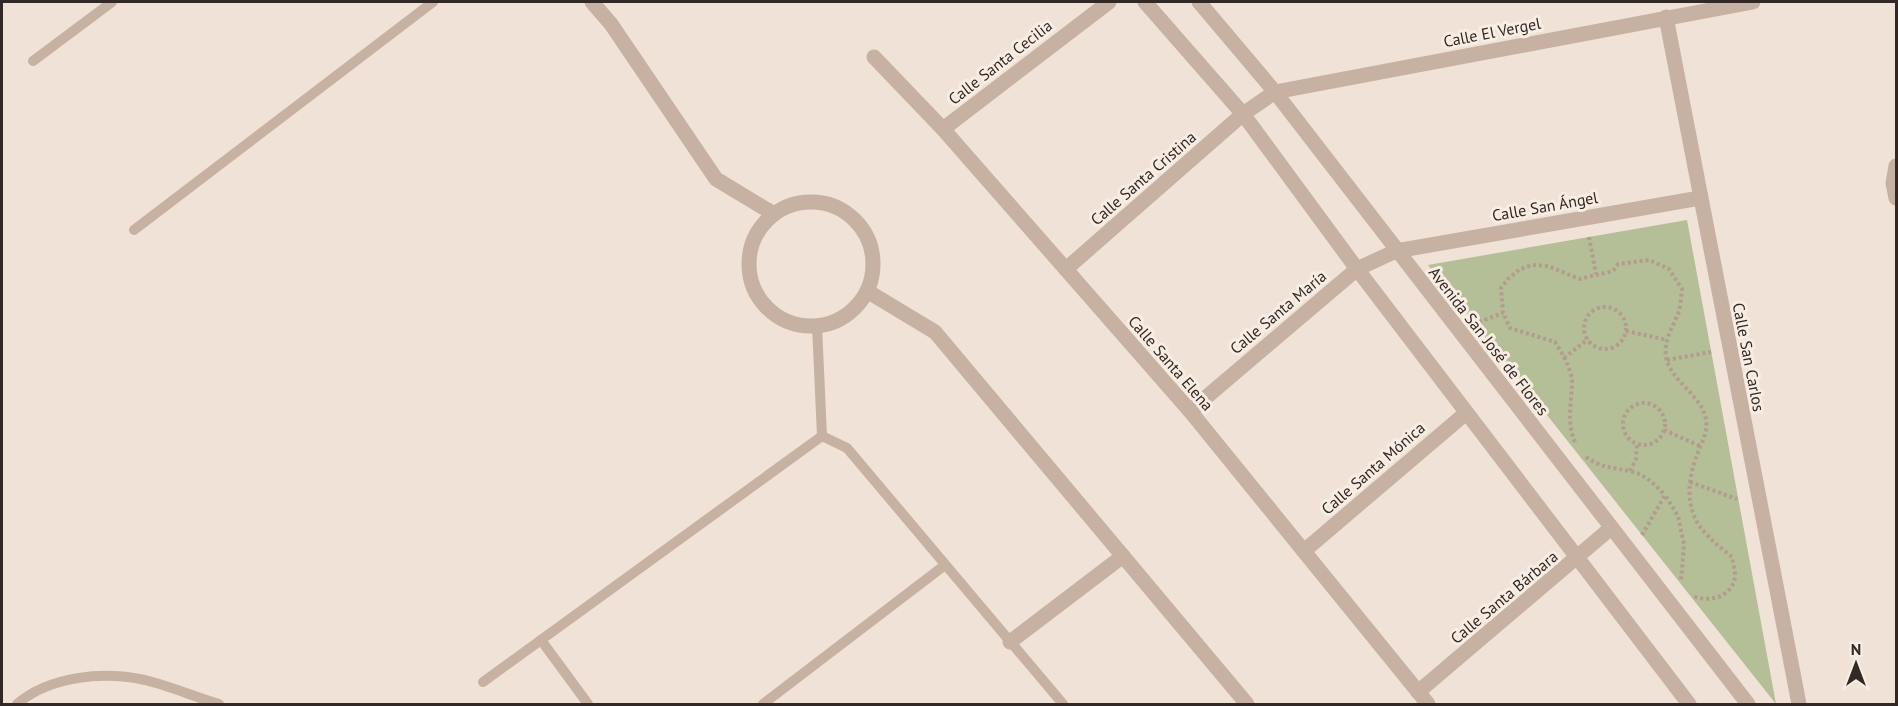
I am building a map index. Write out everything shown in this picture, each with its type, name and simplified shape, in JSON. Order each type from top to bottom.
[{"type":"street","points":[[592,2],[611,24],[716,179],[774,214]]},
{"type":"street","name":"Calle Santa Cecilia","points":[[943,129],[1109,2]]},
{"type":"street","points":[[1145,2],[1243,114],[1357,269],[1689,705]]},
{"type":"street","name":"Avenida San José de Flores","points":[[1199,2],[1275,92],[1748,705]]},
{"type":"street","name":"Calle El Vergel","points":[[1243,114],[1275,92],[1753,2]]},
{"type":"street","name":"Calle San Carlos","points":[[1666,17],[1799,705]]},
{"type":"street","name":"Calle Santa Elena","points":[[874,57],[943,129],[1190,411],[1423,698]]},
{"type":"street","name":"Calle Santa Cristina","points":[[1066,269],[1243,114]]},
{"type":"street","points":[[1896,166],[1893,183],[1896,198]]},
{"type":"street","name":"Calle San Ángel","points":[[1396,251],[1700,198]]},
{"type":"street","points":[[809,201],[830,204],[849,214],[864,230],[872,249],[874,270],[867,291],[855,308],[837,320],[817,326],[795,324],[776,315],[760,300],[751,281],[748,262],[752,244],[760,227],[774,214],[790,205],[809,201]]},
{"type":"street","name":"Calle Santa María","points":[[1190,411],[1357,269],[1396,251]]},
{"type":"street","points":[[867,291],[935,332],[1247,705]]},
{"type":"street","name":"Calle Santa Mónica","points":[[1304,551],[1466,413]]},
{"type":"street","name":"Calle Santa Bárbara","points":[[1423,698],[1611,528]]},
{"type":"street","points":[[1010,642],[1123,556]]},
{"type":"lane","points":[[33,61],[112,2]]},
{"type":"lane","points":[[134,230],[433,2]]},
{"type":"lane","points":[[817,326],[822,436]]},
{"type":"lane","points":[[822,436],[847,448],[1063,705]]},
{"type":"lane","points":[[483,682],[822,436]]},
{"type":"lane","points":[[763,705],[945,565]]},
{"type":"lane","points":[[541,640],[588,705]]},
{"type":"lane","points":[[17,705],[27,696],[61,681],[99,676],[144,680],[219,705]]},
{"type":"path","points":[[1586,217],[1596,274]]},
{"type":"path","points":[[1579,448],[1573,440],[1569,419],[1572,379],[1564,358],[1555,342],[1510,328],[1503,313],[1501,288],[1520,269],[1532,265],[1548,266],[1579,279],[1613,271],[1618,264],[1649,260],[1669,269],[1682,289],[1680,309],[1665,346],[1667,360],[1677,378],[1700,404],[1706,417],[1707,429],[1691,470],[1689,507],[1708,536],[1732,557],[1735,574],[1733,585],[1722,596],[1703,600],[1683,592]]},
{"type":"path","points":[[1602,307],[1616,309],[1625,320],[1626,331],[1623,340],[1611,348],[1598,347],[1588,339],[1585,333],[1586,319],[1595,309],[1602,307]]},
{"type":"path","points":[[1626,331],[1668,340]]},
{"type":"path","points":[[1564,358],[1588,339]]},
{"type":"path","points":[[1667,360],[1729,349]]},
{"type":"path","points":[[1640,403],[1655,405],[1664,416],[1664,430],[1656,441],[1643,445],[1637,443],[1630,440],[1623,429],[1625,416],[1634,405],[1640,403]]},
{"type":"path","points":[[1664,430],[1700,446]]},
{"type":"path","points":[[1630,471],[1636,459],[1637,443]]},
{"type":"path","points":[[1584,456],[1596,464],[1613,470],[1630,471],[1652,481],[1665,495],[1678,516],[1684,545],[1682,584]]},
{"type":"path","points":[[1690,482],[1760,507]]},
{"type":"path","points":[[1631,554],[1665,495]]},
{"type":"green space","points":[[1687,220],[1776,704],[1428,265]]}]
